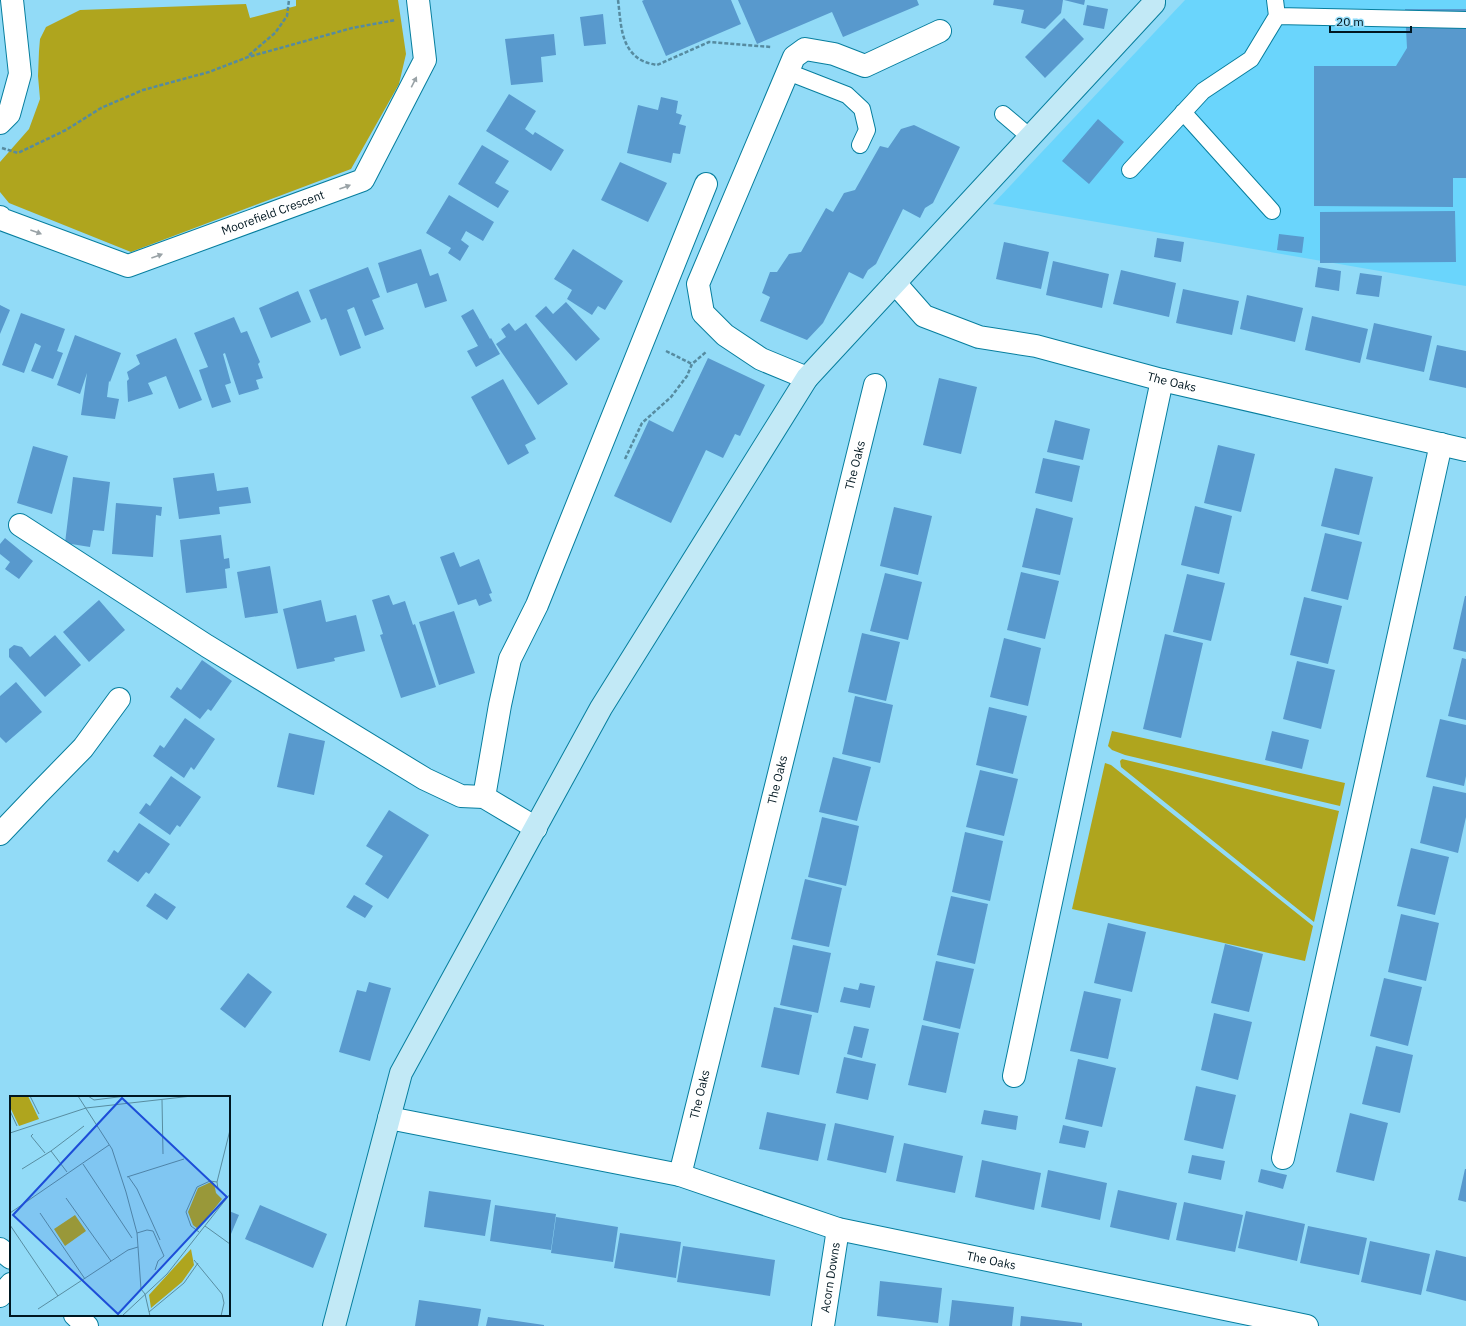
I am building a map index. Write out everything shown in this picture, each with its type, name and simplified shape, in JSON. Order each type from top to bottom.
[{"type":"street","points":[[0,123],[9,114],[20,74],[12,0]]},
{"type":"street","points":[[334,1326],[401,1073],[601,708],[807,378],[1154,3],[1154,0]]},
{"type":"street","name":"Moorefield Crescent","points":[[0,217],[1,219],[128,266],[363,180],[425,60],[419,7]]},
{"type":"street","points":[[807,378],[761,359],[725,335],[703,313],[698,284],[791,64],[805,49],[834,54],[865,66],[940,30]]},
{"type":"street","points":[[484,797],[500,705],[510,659],[537,605],[706,184]]},
{"type":"street","name":"The Oaks","points":[[895,283],[924,316],[979,337],[1036,346],[1162,380],[1466,450]]},
{"type":"street","points":[[1014,1076],[1162,380]]},
{"type":"street","name":"The Oaks","points":[[680,1175],[875,385]]},
{"type":"street","points":[[1283,1158],[1441,444]]},
{"type":"street","points":[[20,525],[207,646],[425,779],[461,796],[484,797],[536,828]]},
{"type":"street","points":[[0,834],[83,748],[119,699]]},
{"type":"street","name":"The Oaks","points":[[389,1118],[680,1175],[838,1229],[1308,1326]]},
{"type":"street","name":"Acorn Downs","points":[[823,1326],[838,1229]]},
{"type":"street","points":[[0,1249],[10,1257]]},
{"type":"street","points":[[0,1296],[10,1285]]},
{"type":"street","points":[[76,1316],[87,1326]]},
{"type":"lane","points":[[1130,170],[1203,91],[1251,59],[1277,16],[1275,0]]},
{"type":"lane","points":[[1277,16],[1466,20]]},
{"type":"lane","points":[[791,64],[846,95],[862,109],[867,130],[860,145]]},
{"type":"lane","points":[[1183,112],[1272,211]]},
{"type":"lane","points":[[1003,114],[1030,137]]},
{"type":"path","points":[[248,57],[275,33],[287,16],[289,0]]},
{"type":"path","points":[[618,0],[623,38],[630,51],[642,61],[657,66],[709,42],[769,46],[791,64]]},
{"type":"path","points":[[0,147],[18,153],[66,130],[101,108],[143,90],[209,72],[248,57],[352,28],[419,7]]},
{"type":"path","points":[[622,464],[642,424],[671,397],[687,376],[692,364],[725,335]]},
{"type":"path","points":[[662,349],[692,364]]},
{"type":"shaded area","points":[[296,0],[398,0],[406,54],[399,84],[351,169],[131,252],[9,203],[0,192],[0,162],[29,129],[40,99],[38,76],[40,39],[46,27],[80,10],[246,4],[250,18],[296,6]]},
{"type":"shaded area","points":[[1185,0],[1466,0],[1466,286],[993,204]]},
{"type":"shaded area","points":[[1112,731],[1345,783],[1340,806],[1125,755],[1112,750],[1108,746]]},
{"type":"shaded area","points":[[1122,759],[1339,811],[1314,922],[1121,767],[1120,761]]},
{"type":"shaded area","points":[[1105,763],[1111,765],[1313,926],[1305,961],[1072,909]]},
{"type":"building","points":[[731,0],[741,24],[666,56],[642,1]]},
{"type":"building","points":[[738,0],[917,0],[919,5],[843,37],[832,12],[757,44]]},
{"type":"building","points":[[994,0],[1063,0],[1061,13],[1045,29],[1021,23],[1024,10],[993,5]]},
{"type":"building","points":[[1064,0],[1085,0],[1084,5]]},
{"type":"building","points":[[1087,5],[1108,9],[1104,29],[1083,25]]},
{"type":"building","points":[[1405,9],[1466,9],[1466,178],[1453,178],[1453,207],[1314,206],[1314,66],[1396,66],[1407,48]]},
{"type":"building","points":[[603,14],[606,44],[584,46],[580,17]]},
{"type":"building","points":[[1064,18],[1084,39],[1045,78],[1025,57]]},
{"type":"building","points":[[554,34],[556,55],[541,57],[543,82],[511,85],[505,39]]},
{"type":"building","points":[[509,94],[536,111],[525,129],[533,135],[535,132],[564,150],[551,171],[486,131]]},
{"type":"building","points":[[661,97],[678,101],[676,113],[682,115],[679,124],[686,126],[680,154],[673,153],[671,163],[627,153],[638,105],[658,110]]},
{"type":"building","points":[[1098,119],[1124,142],[1089,184],[1062,161]]},
{"type":"building","points":[[914,125],[960,147],[933,203],[925,208],[920,218],[903,209],[876,264],[868,270],[863,279],[849,272],[823,323],[807,340],[760,321],[770,297],[762,293],[770,272],[777,272],[789,254],[801,252],[826,208],[833,212],[844,193],[855,190],[880,146],[888,148],[901,129]]},
{"type":"building","points":[[482,145],[509,161],[495,183],[509,191],[498,208],[458,184]]},
{"type":"building","points":[[620,162],[667,183],[648,222],[601,200]]},
{"type":"building","points":[[449,195],[494,222],[483,241],[466,231],[461,240],[469,246],[460,261],[448,253],[451,248],[426,233]]},
{"type":"building","points":[[1455,211],[1456,262],[1320,263],[1320,212]]},
{"type":"building","points":[[1279,234],[1304,237],[1302,253],[1277,250]]},
{"type":"building","points":[[1157,238],[1184,242],[1181,262],[1154,257]]},
{"type":"building","points":[[1004,242],[1049,252],[1041,289],[996,279]]},
{"type":"building","points":[[421,249],[430,276],[438,273],[447,301],[425,308],[417,283],[387,293],[378,263]]},
{"type":"building","points":[[573,249],[623,281],[605,310],[598,306],[592,315],[567,299],[572,290],[554,279]]},
{"type":"building","points":[[1053,261],[1109,274],[1102,308],[1046,295]]},
{"type":"building","points":[[368,267],[380,297],[372,300],[384,329],[365,336],[354,307],[347,310],[361,348],[340,356],[326,318],[321,320],[309,290]]},
{"type":"building","points":[[1318,267],[1341,271],[1339,291],[1315,287]]},
{"type":"building","points":[[1121,270],[1176,283],[1169,317],[1113,304]]},
{"type":"building","points":[[1360,273],[1382,276],[1379,297],[1356,294]]},
{"type":"building","points":[[1183,289],[1239,301],[1232,335],[1176,323]]},
{"type":"building","points":[[298,291],[311,322],[271,338],[259,308]]},
{"type":"building","points":[[1247,295],[1303,308],[1295,342],[1240,329]]},
{"type":"building","points":[[566,302],[600,339],[576,361],[535,316],[546,306],[553,314]]},
{"type":"building","points":[[0,305],[10,310],[0,334]]},
{"type":"building","points":[[473,309],[500,354],[476,367],[467,351],[478,346],[461,316]]},
{"type":"building","points":[[21,313],[65,329],[57,351],[63,353],[53,379],[31,371],[41,346],[35,343],[24,373],[2,365]]},
{"type":"building","points":[[1312,316],[1368,329],[1360,363],[1305,350]]},
{"type":"building","points":[[234,317],[241,333],[247,331],[260,362],[258,364],[263,378],[256,380],[259,389],[239,395],[225,353],[223,354],[231,383],[225,385],[231,402],[212,408],[199,370],[208,367],[194,333]]},
{"type":"building","points":[[509,323],[515,331],[526,323],[568,384],[538,405],[496,344],[506,337],[501,329]]},
{"type":"building","points":[[1374,323],[1432,336],[1424,372],[1366,359]]},
{"type":"building","points":[[75,335],[121,353],[110,382],[109,381],[107,397],[119,399],[115,419],[81,415],[87,373],[80,394],[57,385]]},
{"type":"building","points":[[176,338],[202,400],[179,409],[166,376],[148,383],[153,394],[128,402],[127,381],[129,379],[127,372],[140,364],[136,355]]},
{"type":"building","points":[[1437,345],[1466,351],[1466,388],[1429,380]]},
{"type":"building","points":[[708,358],[765,385],[740,436],[735,434],[723,458],[706,450],[671,523],[614,496],[649,420],[673,432]]},
{"type":"building","points":[[939,378],[977,387],[961,454],[923,445]]},
{"type":"building","points":[[503,379],[536,439],[525,445],[529,453],[508,465],[471,397]]},
{"type":"building","points":[[1055,420],[1090,429],[1083,460],[1047,452]]},
{"type":"building","points":[[1218,445],[1255,454],[1241,512],[1204,503]]},
{"type":"building","points":[[33,446],[68,456],[52,514],[17,503]]},
{"type":"building","points":[[1043,458],[1080,466],[1072,502],[1035,493]]},
{"type":"building","points":[[1335,468],[1373,477],[1359,535],[1321,526]]},
{"type":"building","points":[[214,473],[217,491],[248,487],[251,503],[219,507],[220,514],[179,519],[173,478]]},
{"type":"building","points":[[73,477],[110,482],[104,531],[93,530],[90,547],[65,543]]},
{"type":"building","points":[[116,503],[162,507],[161,516],[156,515],[153,557],[112,554]]},
{"type":"building","points":[[1195,506],[1232,516],[1219,574],[1181,565]]},
{"type":"building","points":[[894,507],[932,516],[918,575],[880,566]]},
{"type":"building","points":[[1036,508],[1073,518],[1060,575],[1022,567]]},
{"type":"building","points":[[1325,533],[1362,542],[1348,600],[1311,591]]},
{"type":"building","points":[[221,535],[224,559],[229,558],[230,568],[225,569],[227,588],[186,593],[180,540]]},
{"type":"building","points":[[5,538],[33,561],[19,579],[5,569],[10,562],[0,554],[0,544]]},
{"type":"building","points":[[454,552],[460,567],[479,559],[492,593],[489,594],[492,601],[479,606],[476,599],[458,605],[440,557]]},
{"type":"building","points":[[270,566],[278,613],[245,618],[237,572]]},
{"type":"building","points":[[1021,572],[1059,581],[1045,639],[1007,630]]},
{"type":"building","points":[[885,573],[922,582],[908,640],[870,631]]},
{"type":"building","points":[[1187,574],[1225,583],[1211,641],[1173,632]]},
{"type":"building","points":[[389,595],[393,605],[405,601],[413,625],[415,624],[436,687],[401,698],[380,635],[383,634],[372,600]]},
{"type":"building","points":[[1466,596],[1466,652],[1453,649]]},
{"type":"building","points":[[1304,597],[1342,606],[1328,664],[1290,655]]},
{"type":"building","points":[[99,600],[125,630],[89,662],[63,632]]},
{"type":"building","points":[[321,600],[326,622],[356,615],[365,651],[334,658],[335,661],[297,669],[283,609]]},
{"type":"building","points":[[454,611],[475,673],[439,685],[419,622]]},
{"type":"building","points":[[862,633],[900,642],[886,701],[848,692]]},
{"type":"building","points":[[1165,634],[1203,643],[1181,738],[1143,729]]},
{"type":"building","points":[[55,635],[81,665],[45,697],[9,657],[9,649],[14,645],[22,647],[30,657]]},
{"type":"building","points":[[1004,638],[1041,648],[1028,706],[990,697]]},
{"type":"building","points":[[1462,658],[1466,659],[1466,720],[1448,716]]},
{"type":"building","points":[[202,660],[232,681],[211,711],[208,709],[200,719],[170,697],[177,687],[181,690]]},
{"type":"building","points":[[1297,661],[1335,670],[1321,729],[1283,719]]},
{"type":"building","points":[[16,682],[42,712],[6,743],[0,737],[0,696]]},
{"type":"building","points":[[855,696],[893,705],[880,763],[842,754]]},
{"type":"building","points":[[989,707],[1027,716],[1013,774],[976,765]]},
{"type":"building","points":[[185,718],[215,739],[194,770],[191,767],[184,778],[153,756],[160,745],[164,748]]},
{"type":"building","points":[[1440,719],[1466,725],[1466,776],[1464,786],[1426,777]]},
{"type":"building","points":[[1272,731],[1309,740],[1302,769],[1265,760]]},
{"type":"building","points":[[289,733],[325,741],[314,795],[277,787]]},
{"type":"building","points":[[833,757],[871,767],[857,821],[819,812]]},
{"type":"building","points":[[980,770],[1018,779],[1004,836],[966,827]]},
{"type":"building","points":[[171,776],[201,797],[180,827],[177,825],[170,835],[139,813],[146,803],[150,806]]},
{"type":"building","points":[[1433,786],[1466,793],[1466,817],[1458,853],[1420,843]]},
{"type":"building","points":[[389,810],[429,835],[388,899],[365,884],[383,856],[366,846]]},
{"type":"building","points":[[822,817],[859,826],[846,886],[808,877]]},
{"type":"building","points":[[139,823],[170,844],[149,874],[146,872],[138,882],[107,861],[114,850],[118,853]]},
{"type":"building","points":[[965,832],[1003,841],[990,901],[952,892]]},
{"type":"building","points":[[1411,848],[1449,857],[1435,915],[1397,906]]},
{"type":"building","points":[[805,879],[842,888],[829,947],[791,939]]},
{"type":"building","points":[[155,893],[176,907],[167,920],[146,906]]},
{"type":"building","points":[[354,895],[373,906],[365,918],[346,907]]},
{"type":"building","points":[[951,896],[988,904],[975,964],[937,955]]},
{"type":"building","points":[[1401,914],[1439,923],[1426,981],[1388,972]]},
{"type":"building","points":[[1108,923],[1146,932],[1132,992],[1094,983]]},
{"type":"building","points":[[1225,944],[1263,954],[1249,1012],[1211,1003]]},
{"type":"building","points":[[793,945],[831,953],[818,1013],[780,1005]]},
{"type":"building","points":[[936,961],[974,969],[960,1029],[923,1020]]},
{"type":"building","points":[[248,973],[272,992],[245,1028],[220,1009]]},
{"type":"building","points":[[1384,978],[1422,987],[1408,1046],[1370,1036]]},
{"type":"building","points":[[369,982],[391,988],[370,1061],[339,1052],[357,990],[366,992]]},
{"type":"building","points":[[860,983],[875,986],[870,1008],[840,1002],[844,987],[858,990]]},
{"type":"building","points":[[1084,991],[1121,999],[1108,1059],[1070,1051]]},
{"type":"building","points":[[774,1007],[812,1015],[799,1075],[761,1067]]},
{"type":"building","points":[[1214,1013],[1252,1022],[1238,1080],[1201,1070]]},
{"type":"building","points":[[922,1025],[959,1033],[946,1093],[908,1085]]},
{"type":"building","points":[[854,1026],[869,1029],[862,1058],[847,1054]]},
{"type":"building","points":[[1376,1046],[1413,1055],[1400,1113],[1362,1104]]},
{"type":"building","points":[[844,1057],[876,1064],[868,1100],[836,1093]]},
{"type":"building","points":[[1078,1059],[1116,1068],[1102,1127],[1065,1119]]},
{"type":"building","points":[[1196,1086],[1236,1095],[1223,1149],[1184,1140]]},
{"type":"building","points":[[984,1110],[1018,1116],[1016,1130],[981,1124]]},
{"type":"building","points":[[767,1112],[826,1124],[818,1161],[759,1149]]},
{"type":"building","points":[[1350,1113],[1388,1123],[1374,1181],[1336,1172]]},
{"type":"building","points":[[835,1123],[894,1136],[886,1173],[827,1160]]},
{"type":"building","points":[[1063,1125],[1089,1131],[1085,1148],[1059,1143]]},
{"type":"building","points":[[904,1143],[963,1156],[955,1193],[896,1181]]},
{"type":"building","points":[[1192,1155],[1225,1161],[1221,1180],[1188,1173]]},
{"type":"building","points":[[982,1160],[1041,1173],[1034,1210],[975,1197]]},
{"type":"building","points":[[1261,1169],[1287,1175],[1283,1189],[1258,1182]]},
{"type":"building","points":[[1466,1169],[1466,1202],[1458,1200]]},
{"type":"building","points":[[1048,1170],[1107,1183],[1100,1220],[1041,1207]]},
{"type":"building","points":[[1118,1190],[1177,1203],[1169,1240],[1110,1227]]},
{"type":"building","points":[[429,1191],[491,1200],[485,1236],[424,1227]]},
{"type":"building","points":[[1184,1202],[1243,1215],[1235,1252],[1176,1240]]},
{"type":"building","points":[[260,1205],[327,1234],[313,1268],[245,1239]]},
{"type":"building","points":[[495,1205],[556,1214],[551,1250],[490,1241]]},
{"type":"building","points":[[230,1211],[239,1215],[230,1234]]},
{"type":"building","points":[[1246,1211],[1305,1224],[1297,1261],[1238,1248]]},
{"type":"building","points":[[556,1217],[618,1227],[613,1262],[551,1253]]},
{"type":"building","points":[[1308,1226],[1367,1238],[1359,1275],[1300,1263]]},
{"type":"building","points":[[620,1233],[681,1242],[676,1278],[614,1268]]},
{"type":"building","points":[[1370,1241],[1430,1254],[1421,1295],[1361,1282]]},
{"type":"building","points":[[683,1246],[775,1260],[770,1296],[677,1282]]},
{"type":"building","points":[[1436,1250],[1466,1257],[1466,1301],[1426,1291]]},
{"type":"building","points":[[880,1281],[942,1288],[938,1323],[877,1316]]},
{"type":"building","points":[[419,1300],[481,1309],[478,1326],[415,1326]]},
{"type":"building","points":[[952,1300],[1014,1307],[1012,1326],[949,1326]]},
{"type":"building","points":[[1021,1316],[1082,1323],[1082,1326],[1020,1326]]},
{"type":"building","points":[[488,1317],[544,1325],[544,1326],[486,1326]]}]
